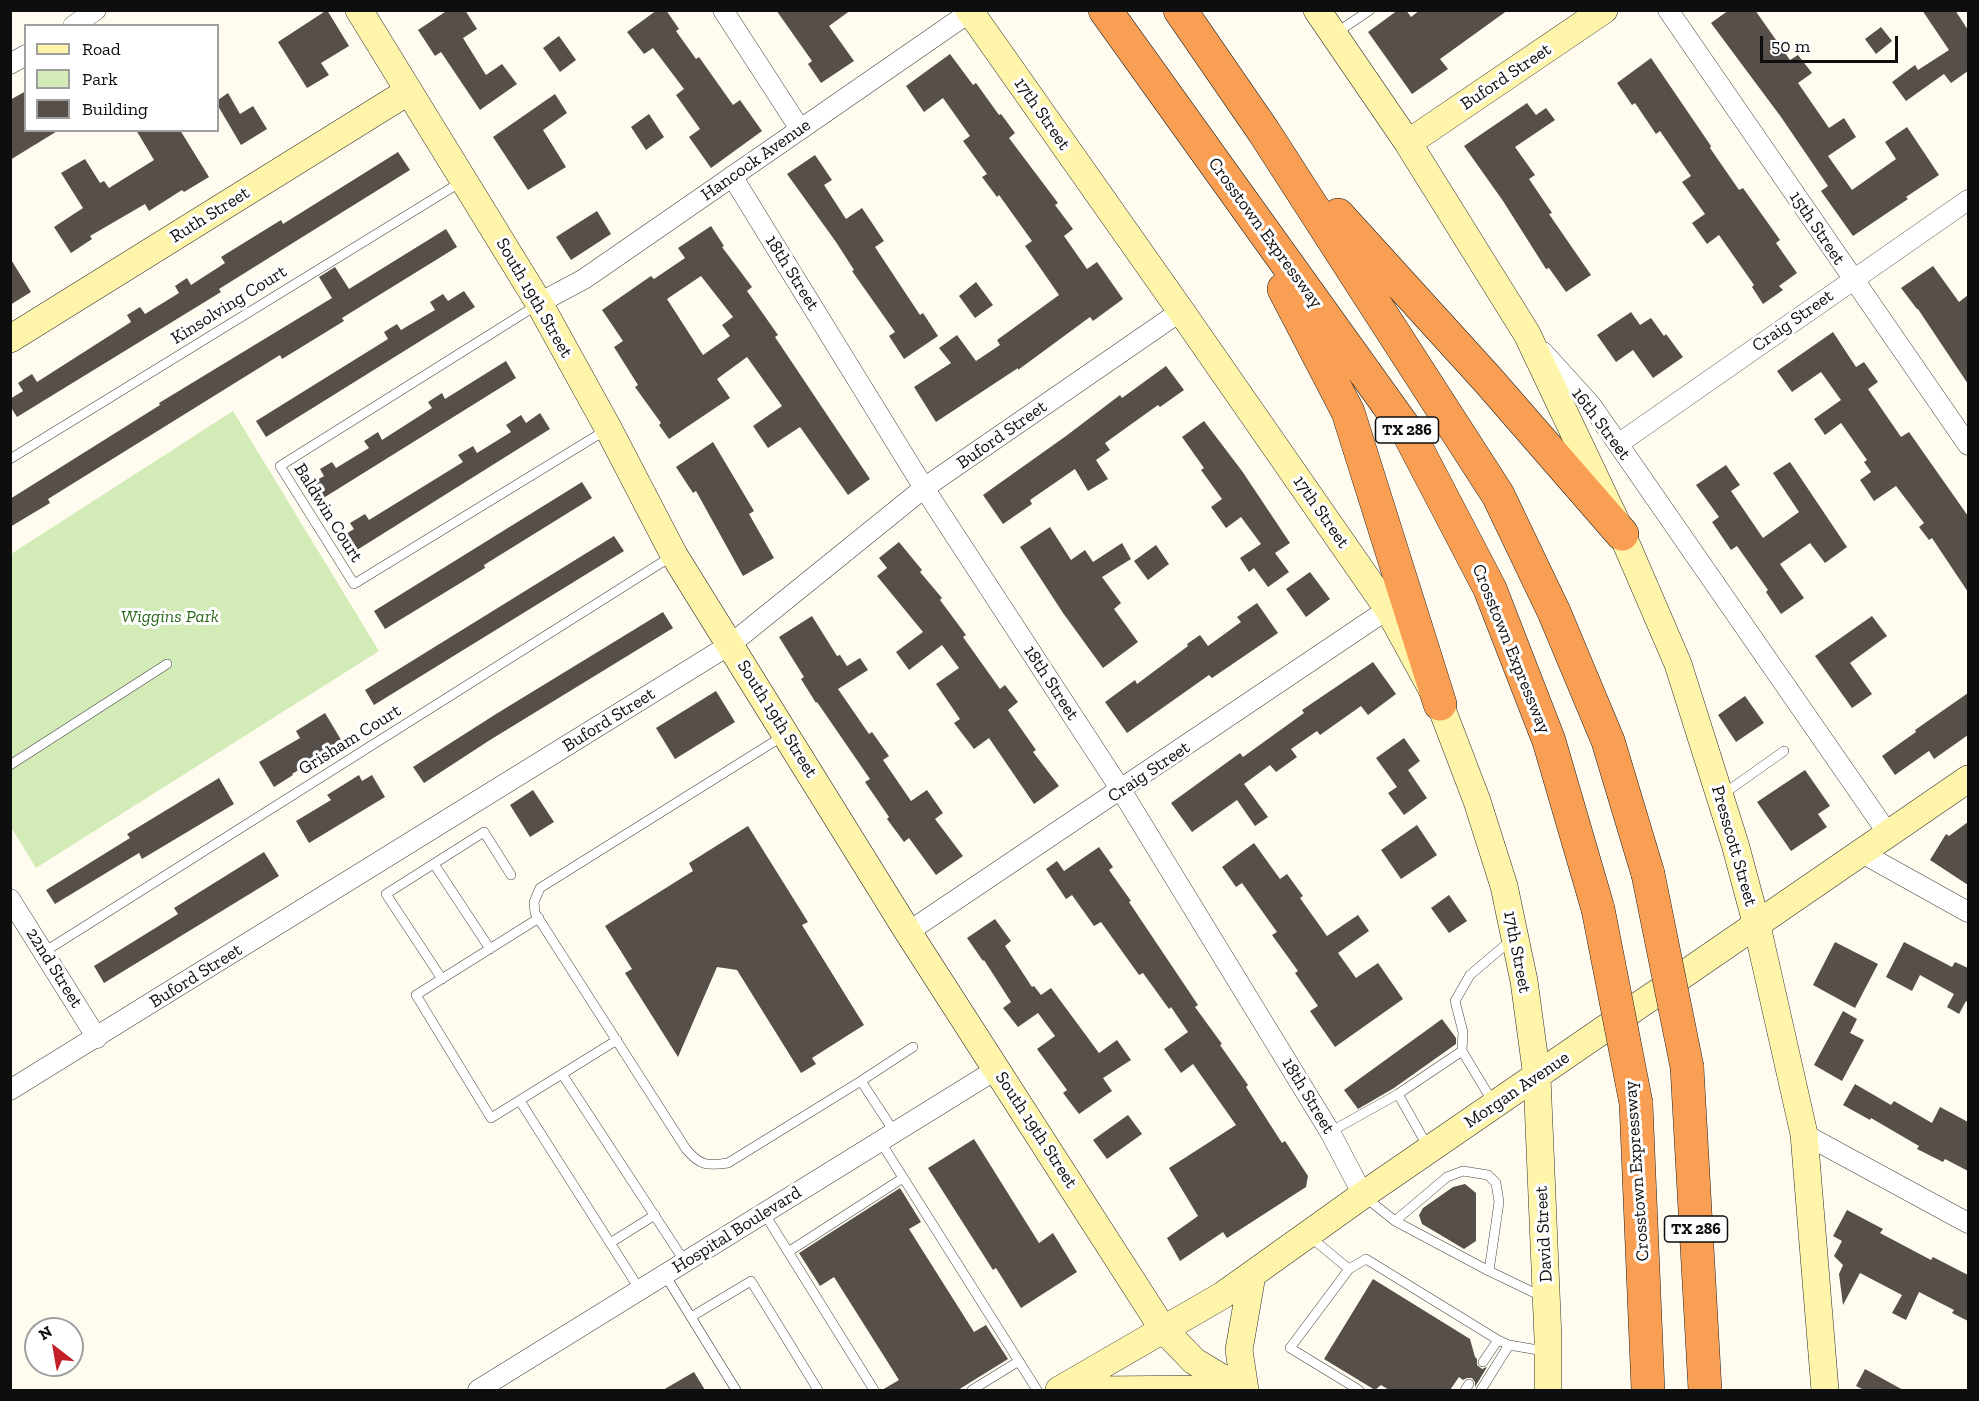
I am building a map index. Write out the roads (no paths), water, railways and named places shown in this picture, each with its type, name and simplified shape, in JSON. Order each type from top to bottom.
[{"type":"highway","name":"Crosstown Expressway","points":[[1105,10],[1409,434],[1490,589],[1549,741],[1598,909],[1636,1103],[1648,1390]]},
{"type":"highway","name":"TX 286","points":[[1180,10],[1264,132],[1498,495],[1554,612],[1608,741],[1648,874],[1687,1067],[1705,1390]]},
{"type":"highway","points":[[1264,132],[1387,271],[1488,380],[1622,534]]},
{"type":"highway","points":[[1231,187],[1348,412],[1440,704]]},
{"type":"main road","name":"South 19th Street","points":[[359,10],[539,303],[674,555],[908,932],[1163,1329],[1194,1361],[1244,1390]]},
{"type":"main road","name":"16th Street","points":[[1317,10],[1408,143],[1527,334]]},
{"type":"main road","name":"Buford Street","points":[[1408,143],[1604,10]]},
{"type":"main road","name":"17th Street","points":[[969,11],[1388,609],[1440,704],[1477,801],[1503,886],[1524,981],[1537,1077]]},
{"type":"main road","name":"Ruth Street","points":[[10,339],[409,91]]},
{"type":"main road","name":"Presscott Street","points":[[1527,334],[1622,534],[1678,664],[1736,844],[1804,1134],[1825,1390]]},
{"type":"main road","name":"Morgan Avenue","points":[[1059,1390],[1223,1295],[1363,1195],[1968,779]]},
{"type":"main road","name":"David Street","points":[[1537,1077],[1548,1390]]},
{"type":"main road","points":[[1244,1390],[1239,1350],[1252,1275]]},
{"type":"main road","points":[[1095,1390],[1227,1390]]},
{"type":"street","points":[[76,24],[96,10]]},
{"type":"street","points":[[723,10],[800,129]]},
{"type":"street","name":"15th Street","points":[[1668,10],[1968,445]]},
{"type":"street","name":"Hancock Avenue","points":[[539,303],[584,279],[969,11]]},
{"type":"street","points":[[10,64],[24,56]]},
{"type":"street","name":"18th Street","points":[[732,176],[924,488],[1121,790],[1330,1132],[1363,1195]]},
{"type":"street","name":"Craig Street","points":[[1618,444],[1968,200]]},
{"type":"street","name":"Buford Street","points":[[10,1090],[731,644],[924,488],[1181,311]]},
{"type":"street","name":"16th Street","points":[[1527,334],[1591,405],[1889,835]]},
{"type":"street","name":"Craig Street","points":[[908,932],[1388,609]]},
{"type":"street","points":[[1862,853],[1968,912]]},
{"type":"street","name":"22nd Street","points":[[10,899],[97,1038]]},
{"type":"street","name":"Hospital Boulevard","points":[[478,1390],[997,1069]]},
{"type":"street","points":[[1804,1134],[1968,1223]]},
{"type":"lane","points":[[1334,35],[1370,10]]},
{"type":"lane","name":"Kinsolving Court","points":[[10,459],[464,180]]},
{"type":"lane","name":"Baldwin Court","points":[[539,303],[279,466],[354,584],[608,428]]},
{"type":"lane","name":"Grisham Court","points":[[44,952],[674,555]]},
{"type":"lane","points":[[10,765],[167,664]]},
{"type":"lane","points":[[786,734],[540,888],[534,902],[535,912],[686,1149],[694,1159],[709,1166],[728,1163],[913,1047]]},
{"type":"lane","points":[[1720,796],[1784,751]]},
{"type":"lane","points":[[442,980],[386,894],[484,832],[511,875]]},
{"type":"lane","points":[[434,864],[490,949]]},
{"type":"lane","points":[[539,918],[416,995],[491,1118],[617,1040]]},
{"type":"lane","points":[[1495,1105],[1462,1051],[1463,1032],[1455,1001],[1470,975],[1514,937]]},
{"type":"lane","points":[[1330,1132],[1398,1094],[1462,1051]]},
{"type":"lane","points":[[562,1074],[686,1262]]},
{"type":"lane","points":[[861,1081],[888,1137],[903,1178],[1037,1390]]},
{"type":"lane","points":[[1398,1094],[1430,1150]]},
{"type":"lane","points":[[520,1101],[640,1290]]},
{"type":"lane","points":[[1395,1221],[1448,1177],[1463,1171],[1488,1175],[1496,1183],[1499,1202],[1489,1271]]},
{"type":"lane","points":[[788,1252],[903,1178]]},
{"type":"lane","points":[[1363,1195],[1395,1221],[1546,1299]]},
{"type":"lane","points":[[764,1213],[874,1390]]},
{"type":"lane","points":[[610,1243],[655,1215]]},
{"type":"lane","points":[[1309,1235],[1349,1269]]},
{"type":"lane","points":[[1359,1390],[1290,1348],[1349,1269],[1366,1259],[1498,1340],[1509,1345],[1548,1352]]},
{"type":"lane","points":[[665,1275],[736,1390]]},
{"type":"lane","points":[[691,1317],[751,1281],[818,1390]]},
{"type":"lane","points":[[1483,1362],[1498,1340]]},
{"type":"lane","points":[[1481,1390],[1509,1345]]},
{"type":"lane","points":[[972,1390],[1018,1361]]},
{"type":"park label","name":"Wiggins Park","points":[[170,617]]}]
